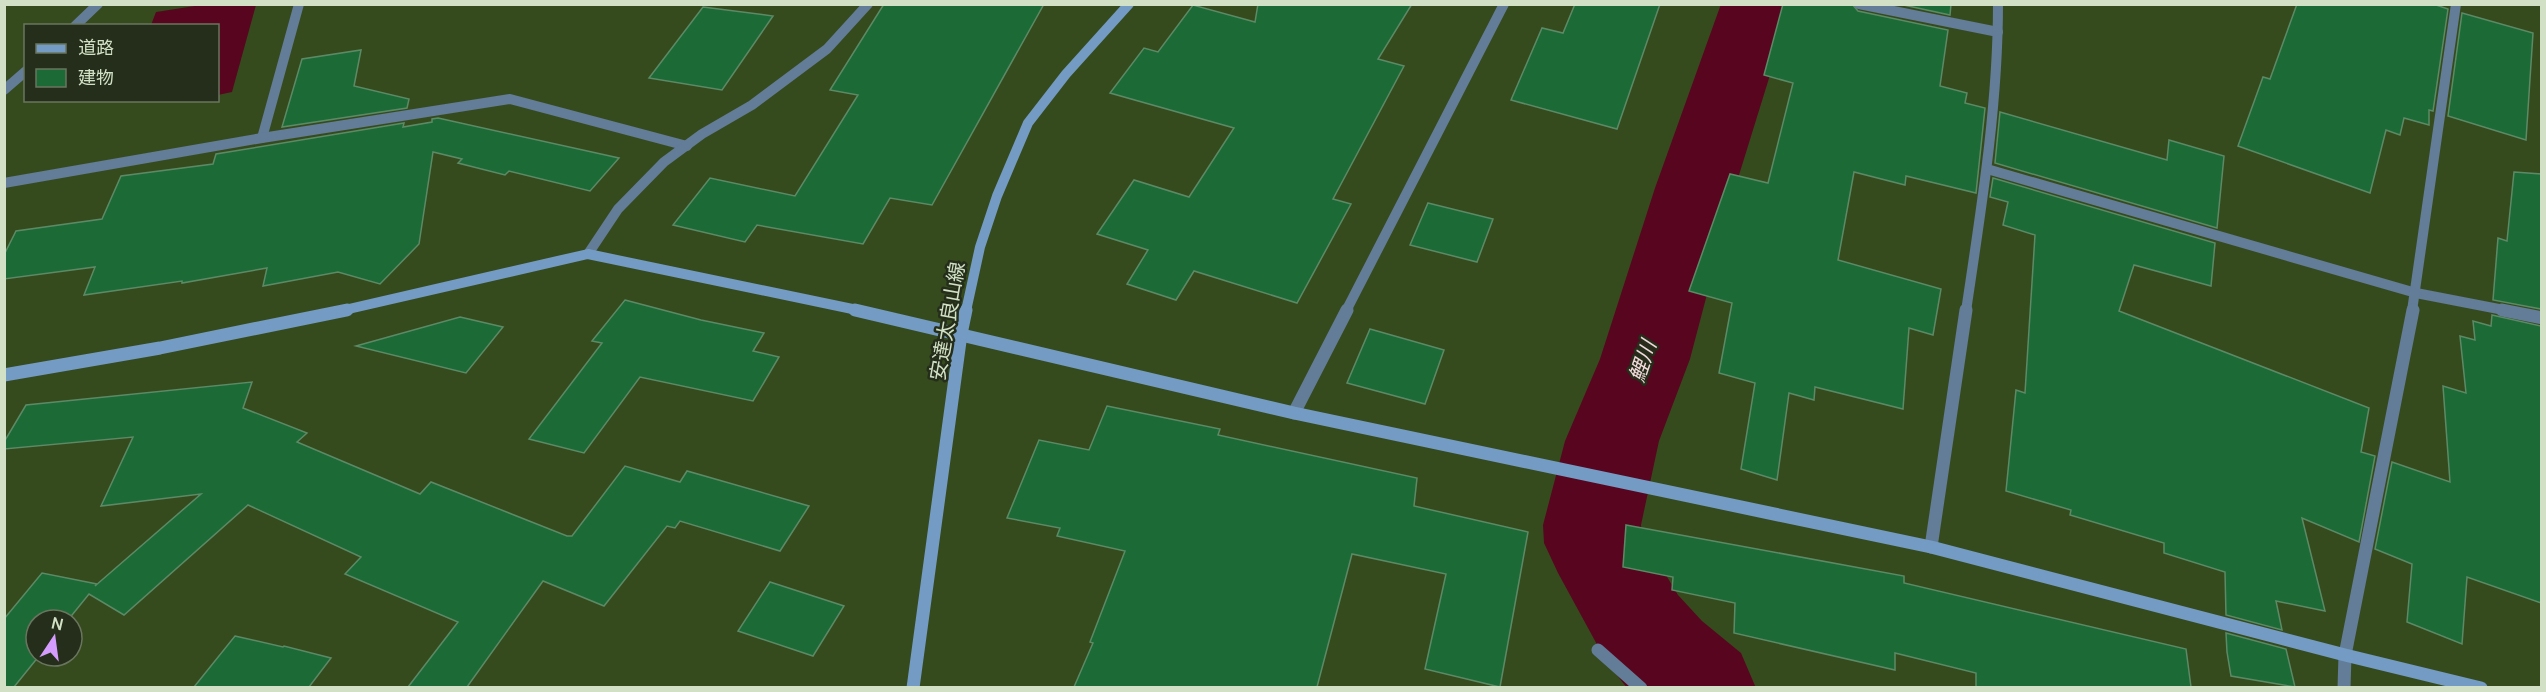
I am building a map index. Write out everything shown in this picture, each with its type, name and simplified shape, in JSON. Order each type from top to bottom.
[{"type":"street","points":[[77,24],[98,4]]},
{"type":"street","points":[[262,138],[299,4]]},
{"type":"street","points":[[588,254],[618,209],[664,162],[702,134],[752,105],[827,49],[868,4]]},
{"type":"street","name":"安達太良山線","points":[[913,687],[961,334],[980,247],[1020,137],[1048,95],[1129,4]]},
{"type":"street","points":[[1294,413],[1504,4]]},
{"type":"street","points":[[1859,4],[1998,32]]},
{"type":"street","points":[[1931,547],[1987,169],[1998,32],[1998,4]]},
{"type":"street","points":[[2344,687],[2345,655],[2416,294],[2456,4]]},
{"type":"street","points":[[4,90],[24,72]]},
{"type":"street","points":[[4,183],[262,138],[510,99],[687,146]]},
{"type":"street","points":[[1987,169],[2416,294],[2541,318]]},
{"type":"street","points":[[4,375],[160,348],[315,317],[588,254],[961,334],[1168,385],[1294,413],[1931,547],[2345,655],[2481,687]]},
{"type":"street","points":[[1598,650],[1641,687]]},
{"type":"shaded area","points":[[201,5],[256,5],[232,92],[219,95],[219,24],[151,24],[156,12]]},
{"type":"building","points":[[884,4],[1044,4],[932,205],[890,198],[863,244],[757,225],[745,242],[673,225],[710,178],[795,196],[858,95],[830,90]]},
{"type":"building","points":[[1258,4],[1412,4],[1378,59],[1404,66],[1333,199],[1351,204],[1297,303],[1194,271],[1176,300],[1127,284],[1148,250],[1097,234],[1134,180],[1189,197],[1234,128],[1110,93],[1144,48],[1158,52],[1193,5],[1255,22]]},
{"type":"building","points":[[1575,4],[1660,4],[1617,129],[1511,100],[1542,28],[1563,33]]},
{"type":"building","points":[[1783,4],[1852,4],[1858,11],[1948,30],[1940,86],[1967,93],[1965,103],[1985,108],[1976,193],[1906,176],[1905,185],[1854,172],[1838,260],[1941,289],[1933,335],[1909,328],[1903,409],[1815,387],[1814,400],[1789,393],[1777,480],[1741,469],[1755,383],[1719,373],[1732,303],[1689,291],[1730,174],[1768,183],[1793,83],[1764,75]]},
{"type":"building","points":[[1899,4],[1951,4],[1950,15]]},
{"type":"building","points":[[2297,4],[2433,4],[2448,9],[2433,111],[2429,110],[2429,125],[2404,118],[2400,135],[2386,130],[2370,193],[2238,146],[2263,77],[2270,79]]},
{"type":"building","points":[[703,7],[773,16],[722,90],[649,78]]},
{"type":"building","points":[[2462,13],[2533,33],[2526,140],[2448,116]]},
{"type":"building","points":[[361,50],[354,86],[409,99],[407,108],[282,127],[302,59]]},
{"type":"building","points":[[2000,112],[2167,160],[2169,140],[2224,156],[2217,228],[1995,163]]},
{"type":"building","points":[[438,118],[619,158],[590,191],[509,171],[505,175],[458,163],[462,159],[433,152],[419,244],[380,284],[338,272],[263,286],[267,268],[182,283],[182,281],[84,295],[95,267],[4,279],[4,255],[16,231],[102,219],[121,176],[213,164],[216,154],[404,123],[403,127],[432,122],[432,119]]},
{"type":"building","points":[[2514,172],[2541,174],[2541,309],[2493,300],[2498,238],[2507,241]]},
{"type":"building","points":[[1993,178],[2215,243],[2211,286],[2134,265],[2119,311],[2369,408],[2361,452],[2375,456],[2359,542],[2302,518],[2325,611],[2276,601],[2282,630],[2226,615],[2225,572],[2164,553],[2164,543],[2070,515],[2071,510],[2006,491],[2016,390],[2025,393],[2035,235],[2003,225],[2008,202],[1990,197]]},
{"type":"building","points":[[1428,203],[1493,219],[1477,262],[1410,245]]},
{"type":"building","points":[[625,300],[701,320],[764,333],[753,351],[779,357],[753,401],[640,377],[584,453],[529,439],[602,343],[592,341]]},
{"type":"building","points":[[2492,315],[2541,326],[2541,603],[2467,577],[2462,644],[2407,622],[2412,564],[2375,549],[2392,462],[2450,482],[2443,386],[2466,393],[2460,336],[2475,340],[2473,321],[2491,326]]},
{"type":"building","points":[[460,317],[503,327],[466,373],[356,346]]},
{"type":"building","points":[[1370,329],[1444,350],[1425,404],[1347,383]]},
{"type":"building","points":[[252,382],[243,408],[307,433],[297,442],[420,494],[431,482],[567,536],[572,536],[625,466],[680,482],[687,471],[809,506],[780,551],[680,521],[675,528],[667,526],[604,606],[543,581],[467,687],[408,687],[458,622],[345,574],[361,557],[248,505],[124,615],[89,594],[78,608],[24,608],[24,668],[29,668],[14,687],[4,687],[4,619],[42,573],[97,584],[95,586],[201,494],[101,506],[133,437],[4,449],[4,442],[26,405]]},
{"type":"building","points":[[1107,406],[1220,429],[1218,435],[1417,478],[1414,506],[1528,532],[1500,687],[1425,669],[1446,574],[1352,554],[1317,687],[1074,687],[1093,643],[1090,642],[1125,551],[1057,536],[1060,528],[1007,518],[1039,440],[1089,450]]},
{"type":"building","points":[[1626,525],[1904,576],[1904,583],[2186,649],[2191,687],[1976,687],[1976,673],[1895,653],[1895,670],[1734,633],[1735,603],[1672,590],[1673,577],[1623,567]]},
{"type":"building","points":[[770,582],[844,606],[813,656],[738,631]]},
{"type":"building","points":[[2226,633],[2286,649],[2295,687],[2231,676]]},
{"type":"building","points":[[235,636],[331,658],[309,687],[194,687]]},
{"type":"waterway","name":"鯉川","points":[[1703,688],[1665,655],[1642,628],[1593,543],[1592,525],[1612,441],[1645,359],[1695,188],[1757,4]]}]
